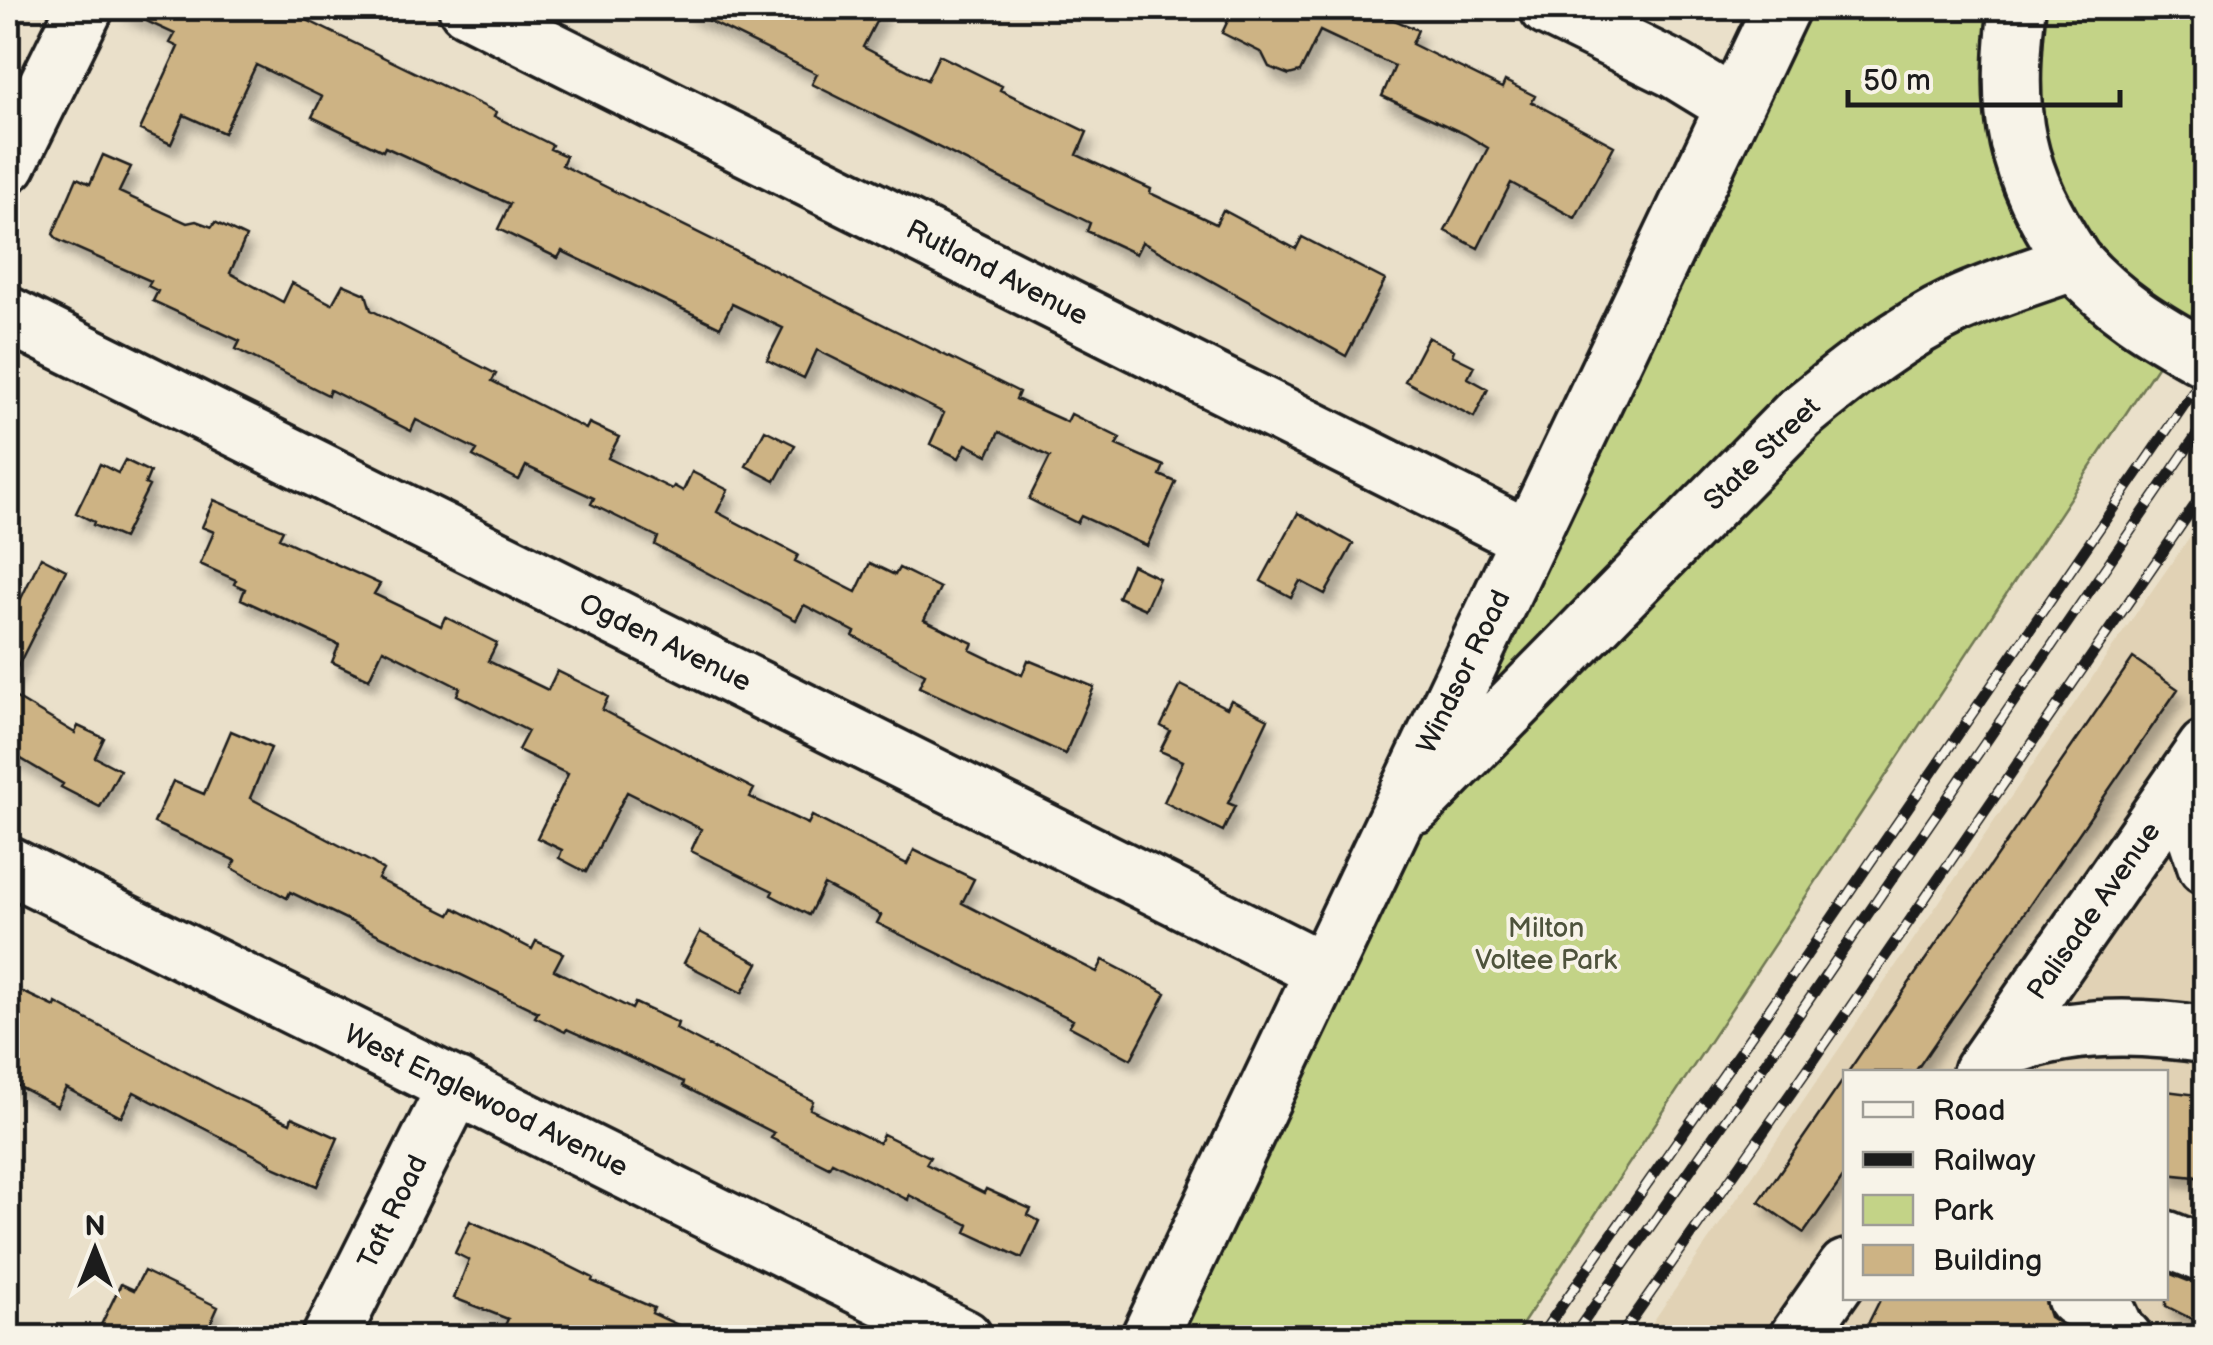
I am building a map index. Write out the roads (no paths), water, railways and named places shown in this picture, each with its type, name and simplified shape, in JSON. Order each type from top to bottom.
[{"type":"street","points":[[8,164],[85,8]]},
{"type":"street","name":"Rutland Avenue","points":[[466,8],[1528,538]]},
{"type":"street","points":[[1548,8],[1675,70],[1734,106]]},
{"type":"street","name":"Windsor Road","points":[[1149,1338],[1781,8]]},
{"type":"street","points":[[2017,8],[2010,68],[2016,136],[2024,168],[2044,216],[2074,262],[2098,289],[2138,321],[2206,359]]},
{"type":"street","name":"State Street","points":[[1386,836],[1799,414],[1862,363],[1919,326],[1960,305],[2074,262]]},
{"type":"street","name":"Ogden Avenue","points":[[8,315],[1322,970]]},
{"type":"street","points":[[2197,761],[2188,812],[2206,866]]},
{"type":"street","name":"Palisade Avenue","points":[[1988,1063],[2197,761]]},
{"type":"street","name":"West Englewood Avenue","points":[[8,864],[964,1338]]},
{"type":"street","points":[[1988,1063],[2022,1041],[2098,1030],[2136,1028],[2206,1035]]},
{"type":"street","name":"Taft Road","points":[[330,1338],[456,1086]]},
{"type":"street","points":[[2168,1240],[2206,1255]]},
{"type":"street","points":[[1797,1338],[1843,1272]]},
{"type":"street","points":[[2079,1300],[2109,1314],[2120,1337]]},
{"type":"railway","points":[[1539,1338],[2206,373]]},
{"type":"railway","points":[[1572,1338],[2206,421]]},
{"type":"railway","points":[[1619,1338],[2206,489]]},
{"type":"park label","name":"Milton Voltee Park","points":[[1546,944]]}]
